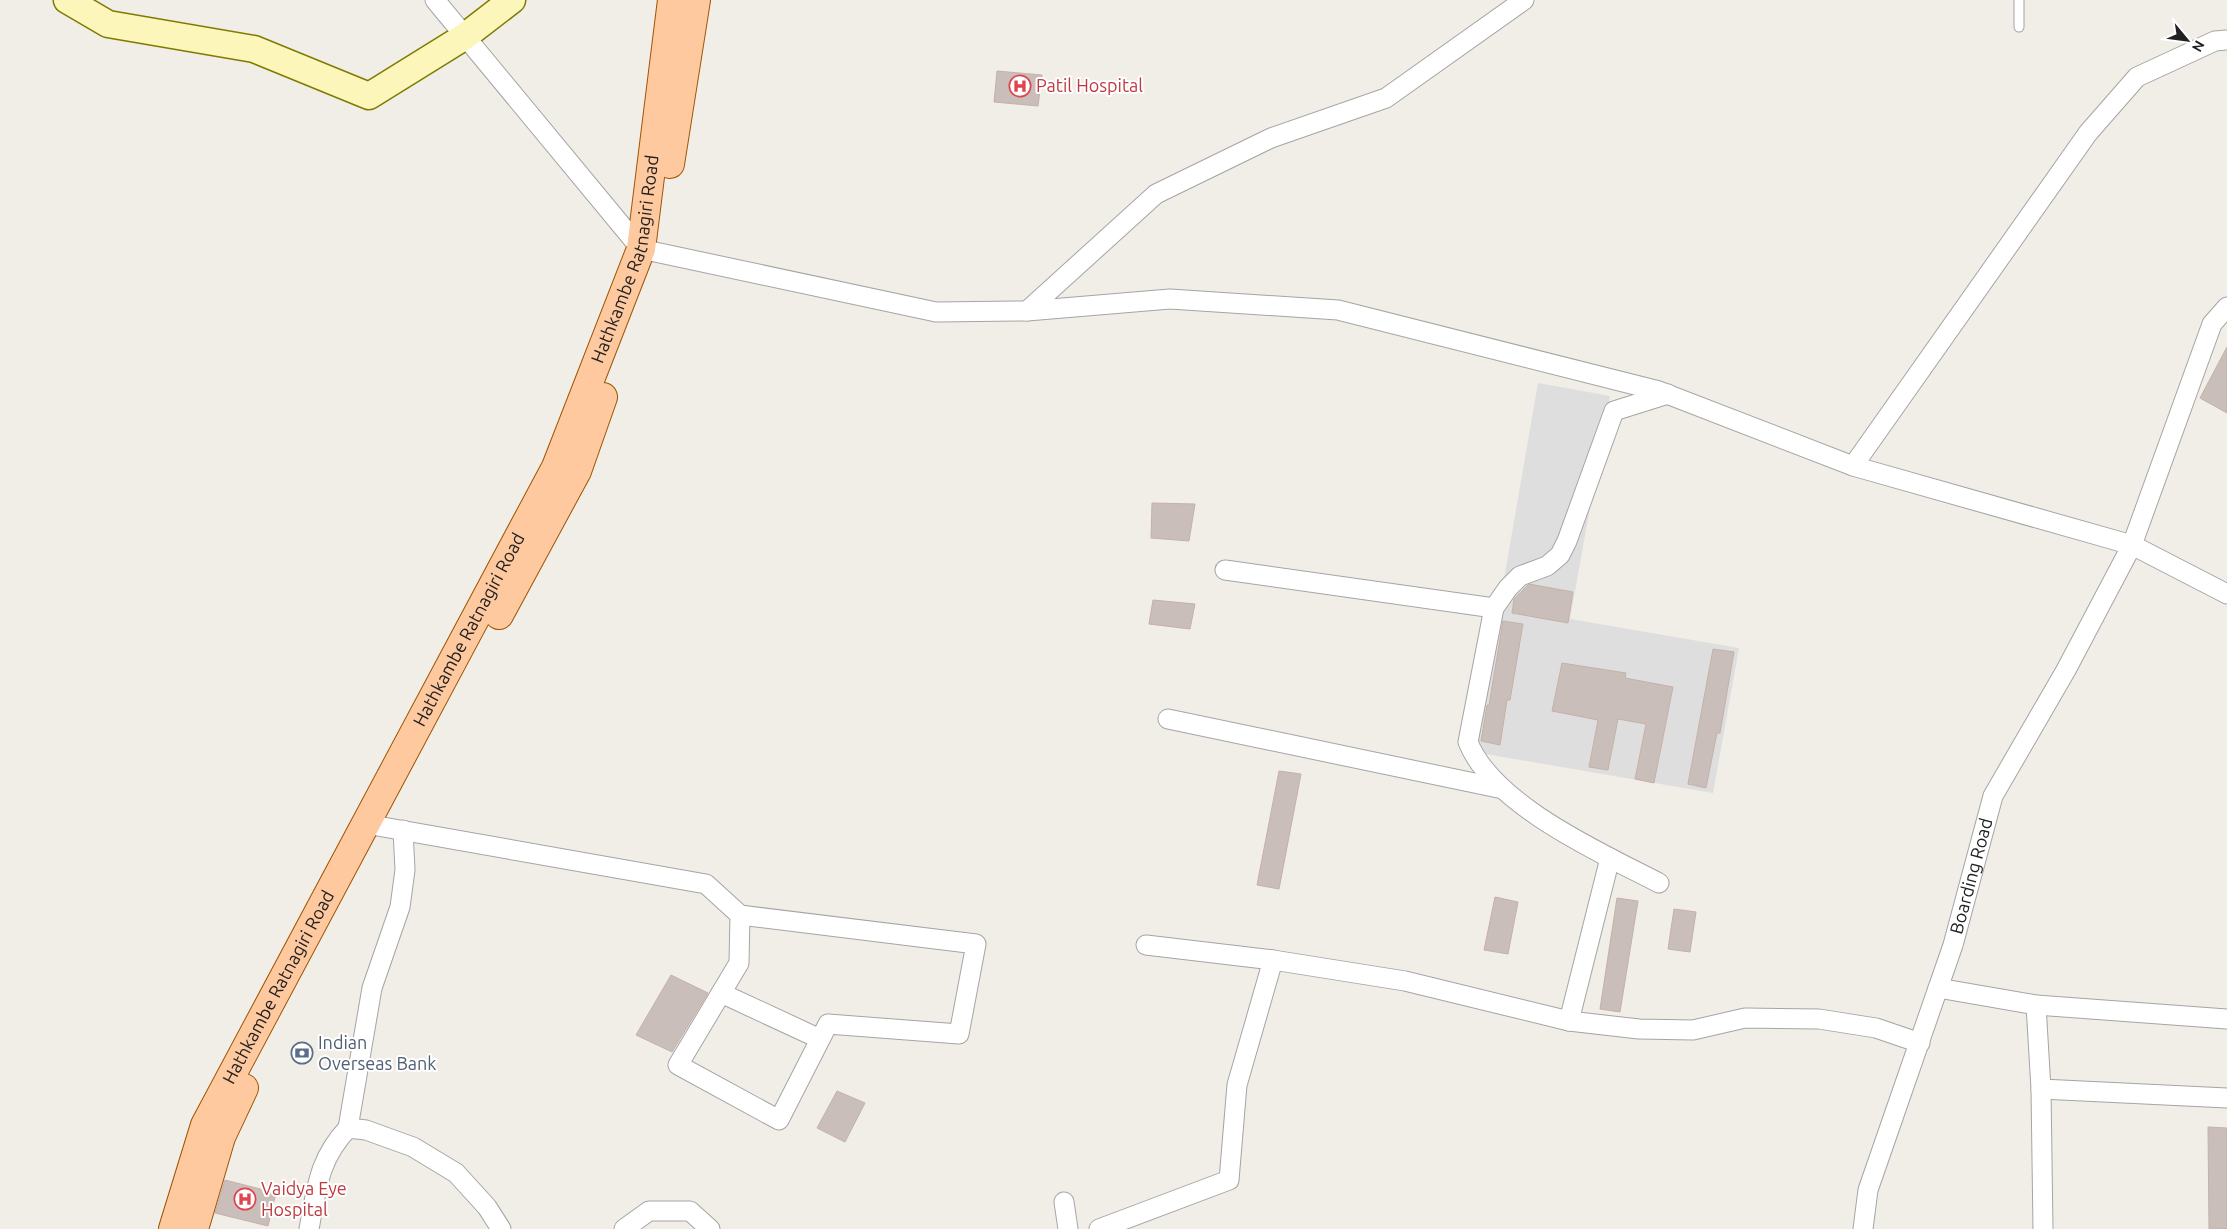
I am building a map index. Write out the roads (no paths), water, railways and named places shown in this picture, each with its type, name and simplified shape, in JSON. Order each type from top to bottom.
[{"type":"main road","name":"Hathkambe Ratnagiri Road","points":[[173,1229],[205,1125],[385,827],[556,467],[649,250],[672,0]]},
{"type":"main road","points":[[649,250],[696,0]]},
{"type":"main road","points":[[194,1229],[221,1137],[265,1044],[385,827]]},
{"type":"street","points":[[67,0],[108,24],[254,48],[369,96],[464,37],[512,0]]},
{"type":"street","points":[[435,0],[464,37],[649,250],[936,312],[1028,311],[1170,299],[1338,310],[1668,394],[1853,466],[2132,545],[2227,594]]},
{"type":"street","points":[[1028,311],[1156,194],[1271,138],[1386,98],[1524,0]]},
{"type":"street","points":[[1853,466],[2088,133],[2137,76],[2215,41],[2227,40]]},
{"type":"street","name":"Boarding Road","points":[[1863,1229],[1868,1190],[1954,945],[1993,796],[2066,670],[2132,545],[2212,324],[2227,306]]},
{"type":"street","points":[[1659,883],[1557,830],[1503,789],[1473,756],[1468,742],[1494,608],[1508,588],[1520,576],[1547,566],[1560,555],[1567,541],[1614,411],[1668,394]]},
{"type":"street","points":[[1225,570],[1494,608]]},
{"type":"street","points":[[1168,719],[1503,789]]},
{"type":"street","points":[[385,827],[706,884],[740,915],[976,944],[959,1034],[828,1024],[779,1120],[678,1065],[739,963],[740,915]]},
{"type":"street","points":[[309,1229],[321,1167],[333,1144],[348,1128],[372,988],[400,907],[405,870],[385,827]]},
{"type":"street","points":[[1569,1021],[1610,858]]},
{"type":"street","points":[[1146,945],[1273,960],[1405,981],[1569,1021],[1638,1029],[1693,1030],[1745,1018],[1819,1019],[1876,1028],[1920,1043]]},
{"type":"street","points":[[1099,1229],[1229,1180],[1237,1085],[1273,960]]},
{"type":"street","points":[[1938,988],[2036,1005],[2227,1019]]},
{"type":"street","points":[[721,993],[820,1039]]},
{"type":"street","points":[[2036,1005],[2041,1090],[2043,1229]]},
{"type":"street","points":[[2041,1090],[2227,1098]]},
{"type":"street","points":[[348,1128],[366,1130],[413,1147],[456,1173],[487,1207],[501,1229]]},
{"type":"street","points":[[1064,1202],[1068,1229]]},
{"type":"street","points":[[624,1229],[649,1211],[690,1211],[710,1229]]},
{"type":"lane","points":[[2019,0],[2019,27]]},
{"type":"place","name":"Patil Hospital","points":[[1020,86]]},
{"type":"place","name":"Indian Overseas Bank","points":[[302,1053]]},
{"type":"place","name":"Vaidya Eye Hospital","points":[[245,1199]]}]
